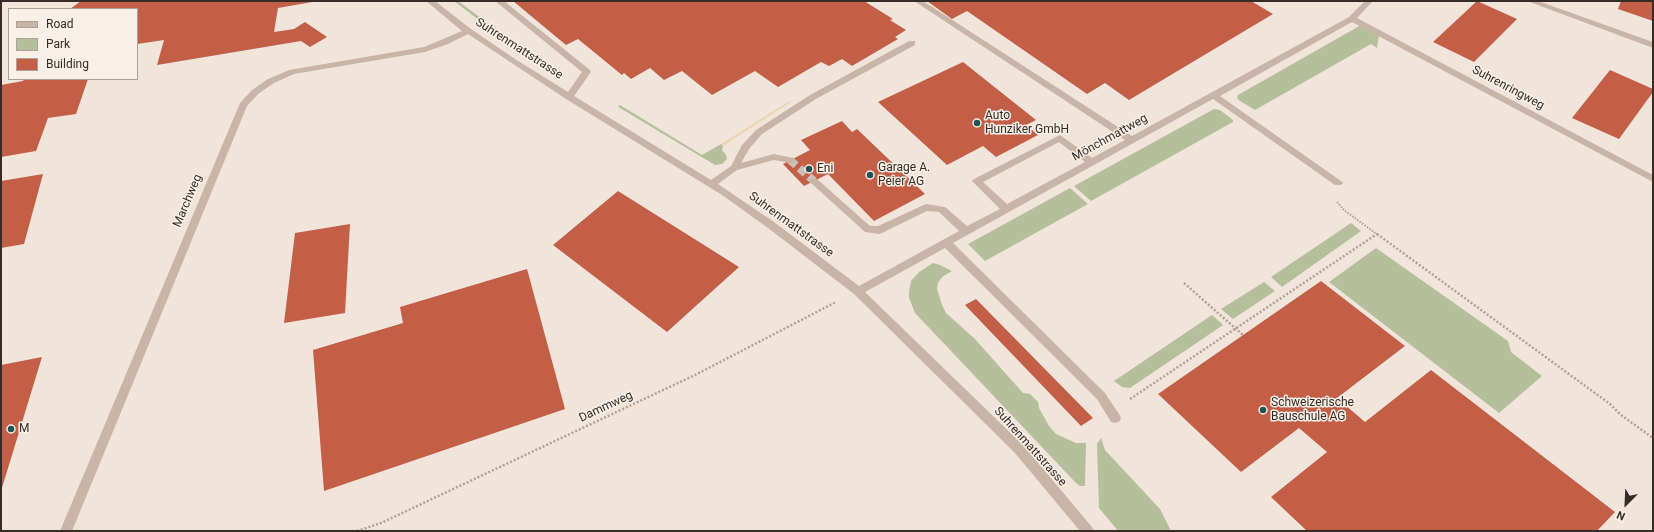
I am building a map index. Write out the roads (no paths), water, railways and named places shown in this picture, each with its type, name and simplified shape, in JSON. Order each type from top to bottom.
[{"type":"street","name":"Suhrenmattstrasse","points":[[430,1],[468,31],[569,97],[711,184],[770,225],[858,291],[1019,449],[1088,531]]},
{"type":"street","points":[[500,1],[587,72],[569,97]]},
{"type":"street","points":[[918,1],[1132,140]]},
{"type":"street","name":"Mönchmattweg","points":[[858,291],[1352,19],[1369,1]]},
{"type":"street","points":[[1531,1],[1653,45]]},
{"type":"street","name":"Suhrenringweg","points":[[1352,19],[1653,179]]},
{"type":"street","name":"Marchweg","points":[[66,531],[243,105],[255,92],[271,80],[292,72],[425,49],[445,42],[468,31]]},
{"type":"street","points":[[734,168],[745,148],[759,132],[813,97],[912,43]]},
{"type":"street","points":[[1214,95],[1338,183]]},
{"type":"street","points":[[1006,209],[977,181],[1060,138],[1090,162]]},
{"type":"street","points":[[711,184],[734,168],[774,158],[790,160]]},
{"type":"street","points":[[814,181],[868,230],[879,230],[926,207],[942,208],[966,231]]},
{"type":"street","points":[[945,242],[1100,396],[1113,415]]},
{"type":"tunnel","points":[[790,160],[814,181]]},
{"type":"place","name":"Auto Hunziker GmbH","points":[[977,123]]},
{"type":"place","name":"Eni","points":[[809,169]]},
{"type":"place","name":"Garage A. Peier AG","points":[[870,175]]},
{"type":"place","name":"Schweizerische Bauschule AG","points":[[1263,410]]},
{"type":"place","name":"M","points":[[11,429]]}]
